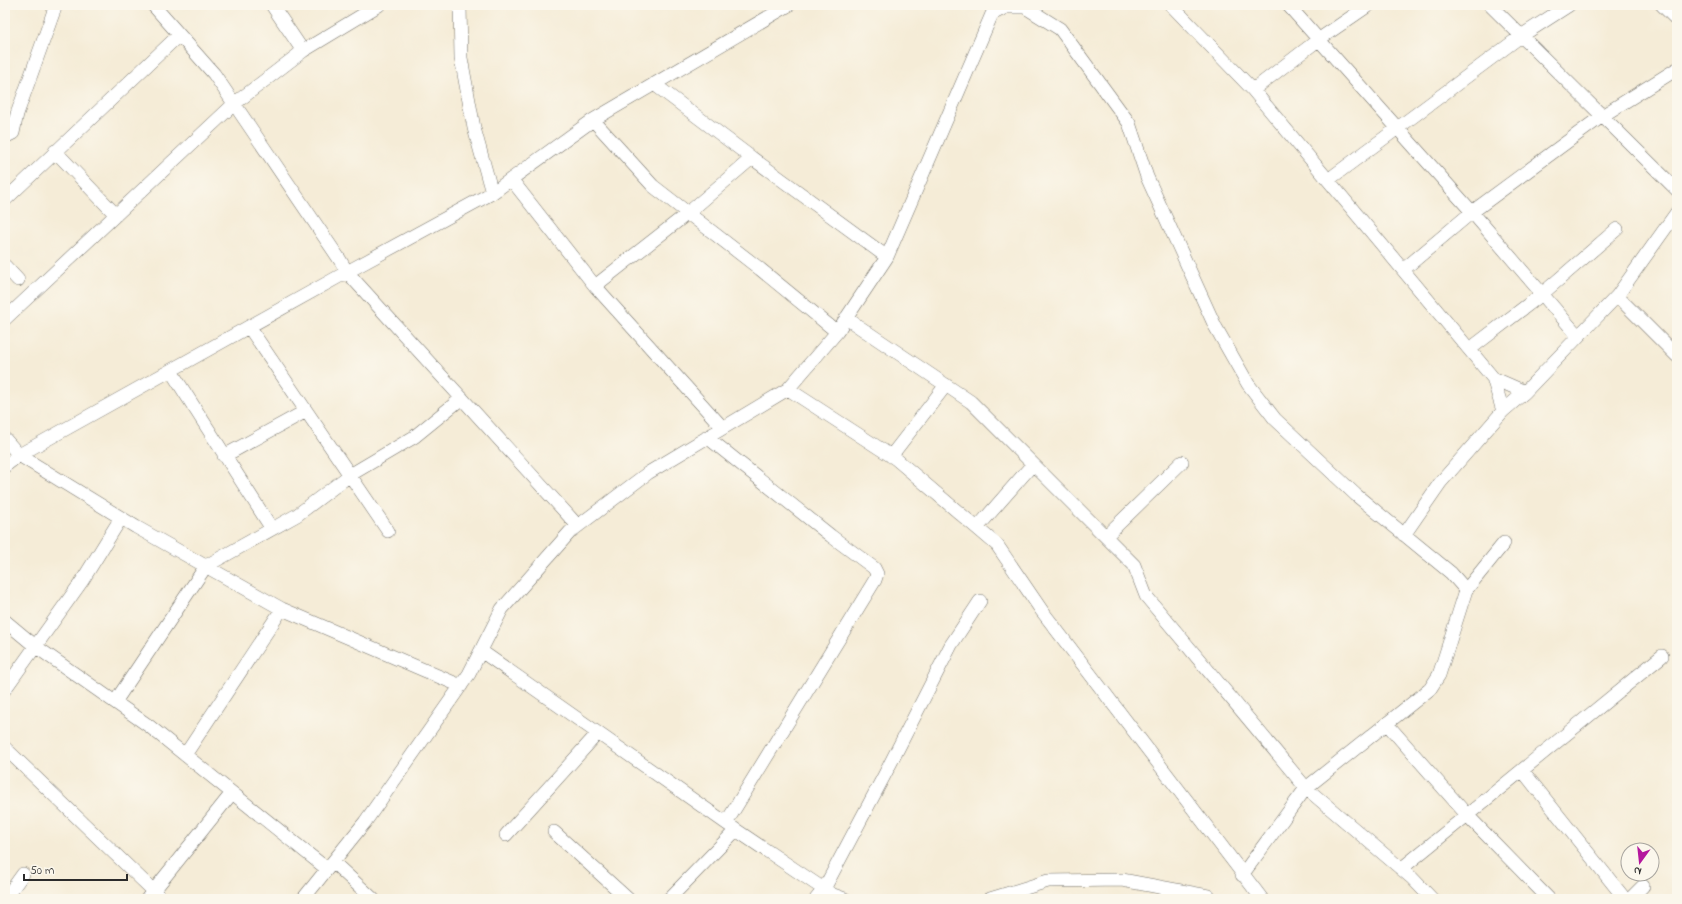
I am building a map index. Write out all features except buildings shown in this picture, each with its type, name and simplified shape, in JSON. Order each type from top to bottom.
[{"type":"street","points":[[5,137],[13,133],[17,114],[56,5]]},
{"type":"street","points":[[153,5],[214,74],[340,260],[346,272],[578,526]]},
{"type":"street","points":[[272,5],[304,50]]},
{"type":"street","points":[[5,319],[234,104],[304,50],[380,5]]},
{"type":"street","points":[[460,5],[461,58],[474,128],[492,193]]},
{"type":"street","points":[[1171,5],[1253,90],[1493,378],[1503,410]]},
{"type":"street","points":[[1288,5],[1472,212],[1578,336]]},
{"type":"street","points":[[1253,90],[1318,40],[1369,5]]},
{"type":"street","points":[[1490,5],[1677,190]]},
{"type":"street","points":[[1328,180],[1521,36],[1569,5]]},
{"type":"street","points":[[1662,5],[1677,20]]},
{"type":"street","points":[[5,466],[19,456],[171,370],[346,272],[492,193],[593,120],[784,6]]},
{"type":"street","points":[[304,899],[365,822],[461,686],[469,674],[502,609],[570,532],[648,473],[788,389],[837,332],[887,257],[988,9],[1026,7],[1060,29],[1130,123],[1150,184],[1215,326],[1248,384],[1275,419],[1356,495],[1450,573],[1466,590]]},
{"type":"street","points":[[5,200],[179,35]]},
{"type":"street","points":[[1403,270],[1472,212],[1602,116],[1677,69]]},
{"type":"street","points":[[654,84],[887,257]]},
{"type":"street","points":[[593,120],[653,186],[760,269],[837,332]]},
{"type":"street","points":[[55,151],[116,215]]},
{"type":"street","points":[[595,286],[688,213],[752,158]]},
{"type":"street","points":[[511,179],[595,286],[723,428]]},
{"type":"street","points":[[1404,535],[1440,483],[1503,410],[1525,392],[1617,296],[1677,212]]},
{"type":"street","points":[[1470,350],[1542,294],[1617,229]]},
{"type":"street","points":[[5,266],[18,280]]},
{"type":"street","points":[[1617,296],[1677,356]]},
{"type":"street","points":[[846,318],[971,402],[1134,565],[1146,596],[1306,788],[1401,869],[1432,899]]},
{"type":"street","points":[[249,327],[388,531]]},
{"type":"street","points":[[171,370],[224,456],[272,529]]},
{"type":"street","points":[[1493,378],[1525,392]]},
{"type":"street","points":[[890,456],[946,385]]},
{"type":"street","points":[[788,389],[890,456],[997,545],[1042,611],[1242,875],[1262,899]]},
{"type":"street","points":[[115,702],[206,566],[297,515],[350,475],[414,438],[462,398]]},
{"type":"street","points":[[224,456],[306,411]]},
{"type":"street","points":[[669,899],[731,826],[877,574],[874,568],[831,536],[707,437]]},
{"type":"street","points":[[5,439],[19,456],[121,518],[282,609],[461,686]]},
{"type":"street","points":[[1106,536],[1182,462]]},
{"type":"street","points":[[977,528],[1033,464]]},
{"type":"street","points":[[5,689],[82,581],[121,518]]},
{"type":"street","points":[[1242,875],[1306,788],[1430,689],[1439,676],[1466,590],[1504,543]]},
{"type":"street","points":[[820,894],[886,774],[951,645],[980,600]]},
{"type":"street","points":[[185,755],[282,609]]},
{"type":"street","points":[[5,621],[35,646],[149,726],[232,793],[373,899]]},
{"type":"street","points":[[481,650],[731,826],[820,894],[845,899]]},
{"type":"street","points":[[1401,869],[1662,656]]},
{"type":"street","points":[[1387,724],[1467,815],[1549,899]]},
{"type":"street","points":[[506,836],[598,733]]},
{"type":"street","points":[[5,748],[154,896],[232,793]]},
{"type":"street","points":[[1522,770],[1625,899]]},
{"type":"street","points":[[554,832],[628,899]]},
{"type":"street","points":[[5,899],[23,874]]},
{"type":"street","points":[[990,899],[1048,882],[1115,880],[1208,896]]},
{"type":"street","points":[[1630,899],[1643,886]]}]
